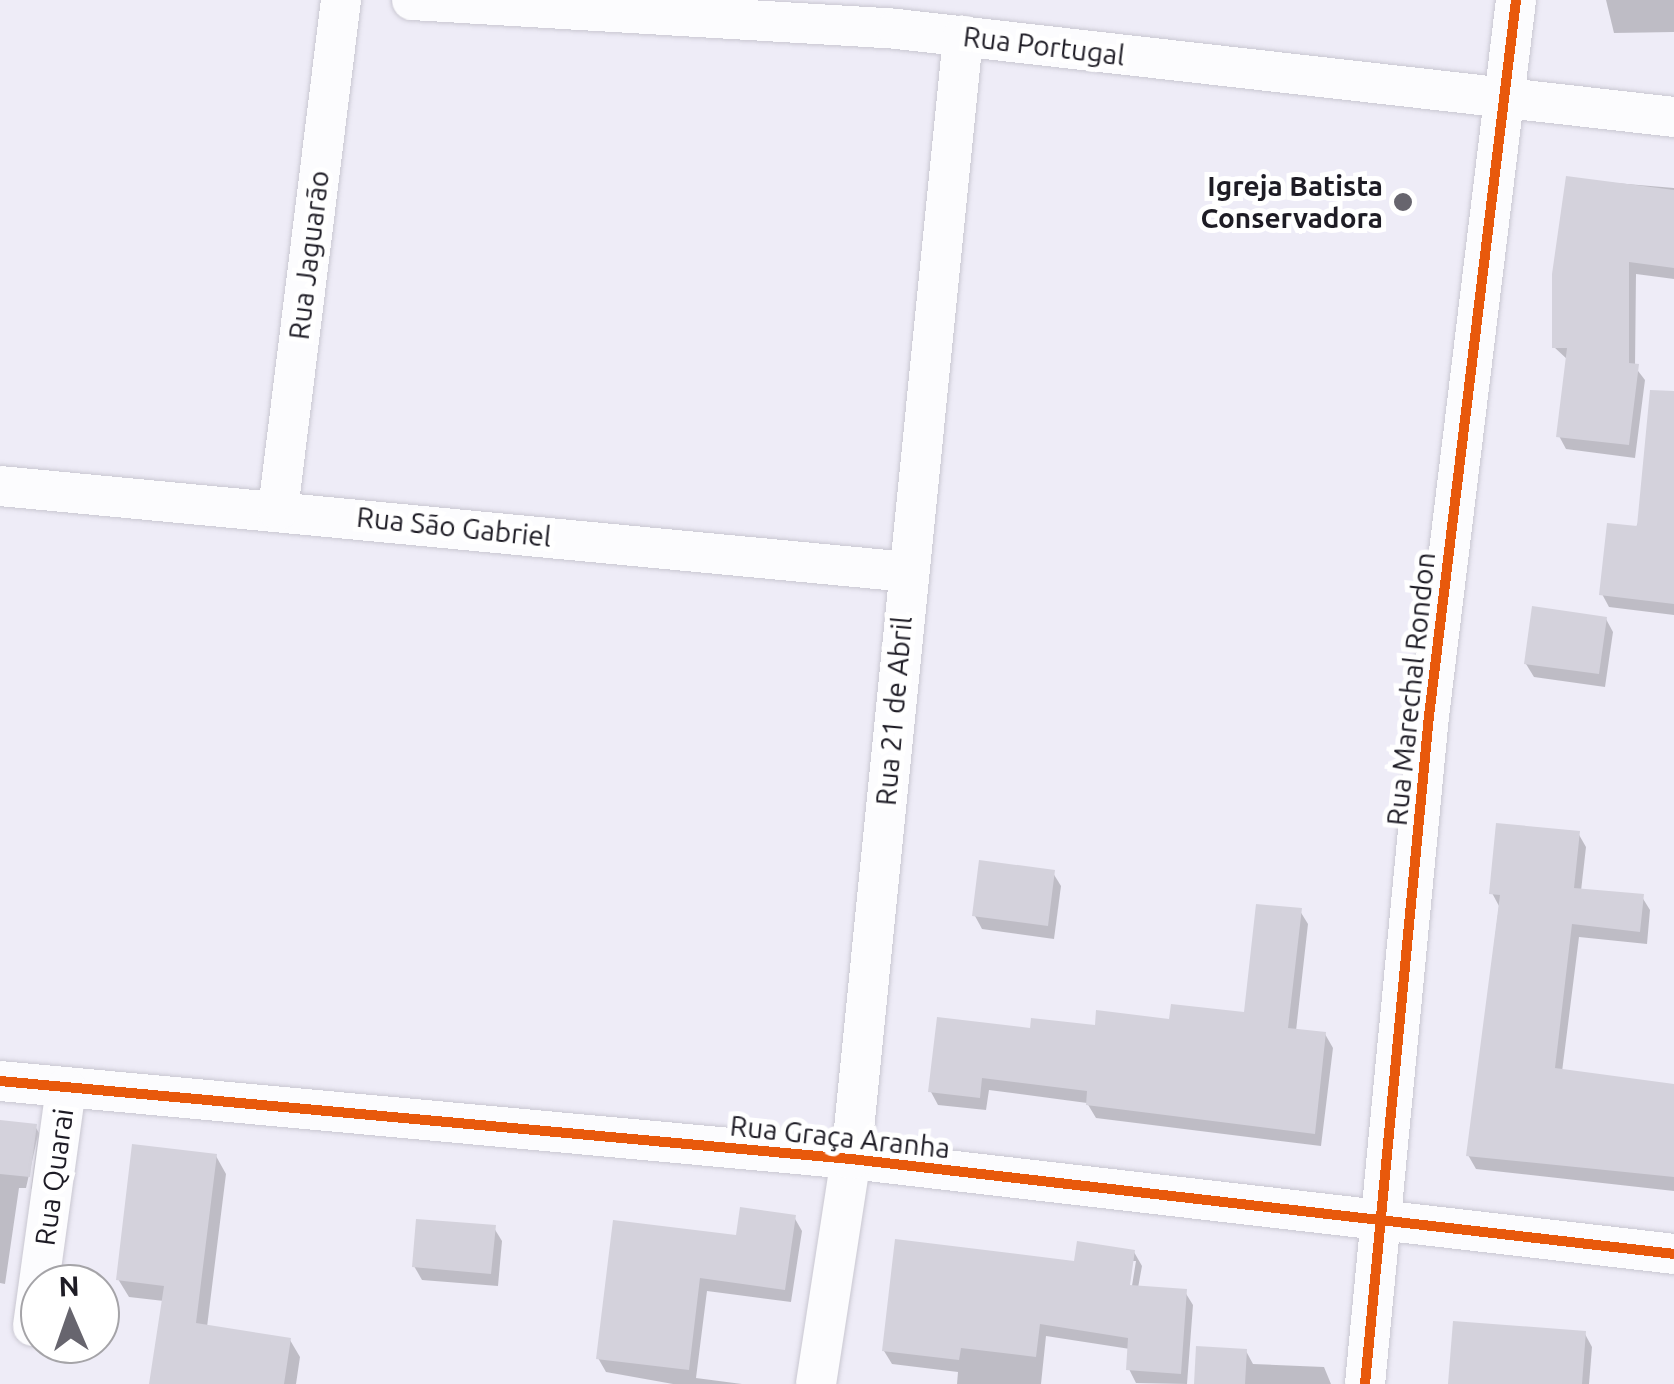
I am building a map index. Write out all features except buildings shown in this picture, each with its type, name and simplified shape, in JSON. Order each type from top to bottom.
[{"type":"street","name":"Rua Jaguarão","points":[[278,510],[340,0]]},
{"type":"street","name":"Rua Portugal","points":[[412,0],[899,15],[963,36],[1500,101],[1674,118]]},
{"type":"street","name":"Rua Marechal Rondon","points":[[1366,1384],[1429,716],[1500,101],[1516,0]]},
{"type":"street","name":"Rua 21 de Abril","points":[[816,1384],[851,1159],[963,36]]},
{"type":"street","name":"Rua São Gabriel","points":[[0,486],[908,572]]},
{"type":"street","name":"Rua Graça Aranha","points":[[0,1082],[851,1159],[1674,1254]]},
{"type":"street","name":"Rua Quarai","points":[[42,1264],[66,1088]]},
{"type":"cycle path","points":[[1365,1384],[1429,716],[1516,0]]},
{"type":"cycle path","points":[[0,1081],[851,1159],[1674,1254]]},
{"type":"place","name":"Igreja Batista Conservadora","points":[[1403,202]]}]
